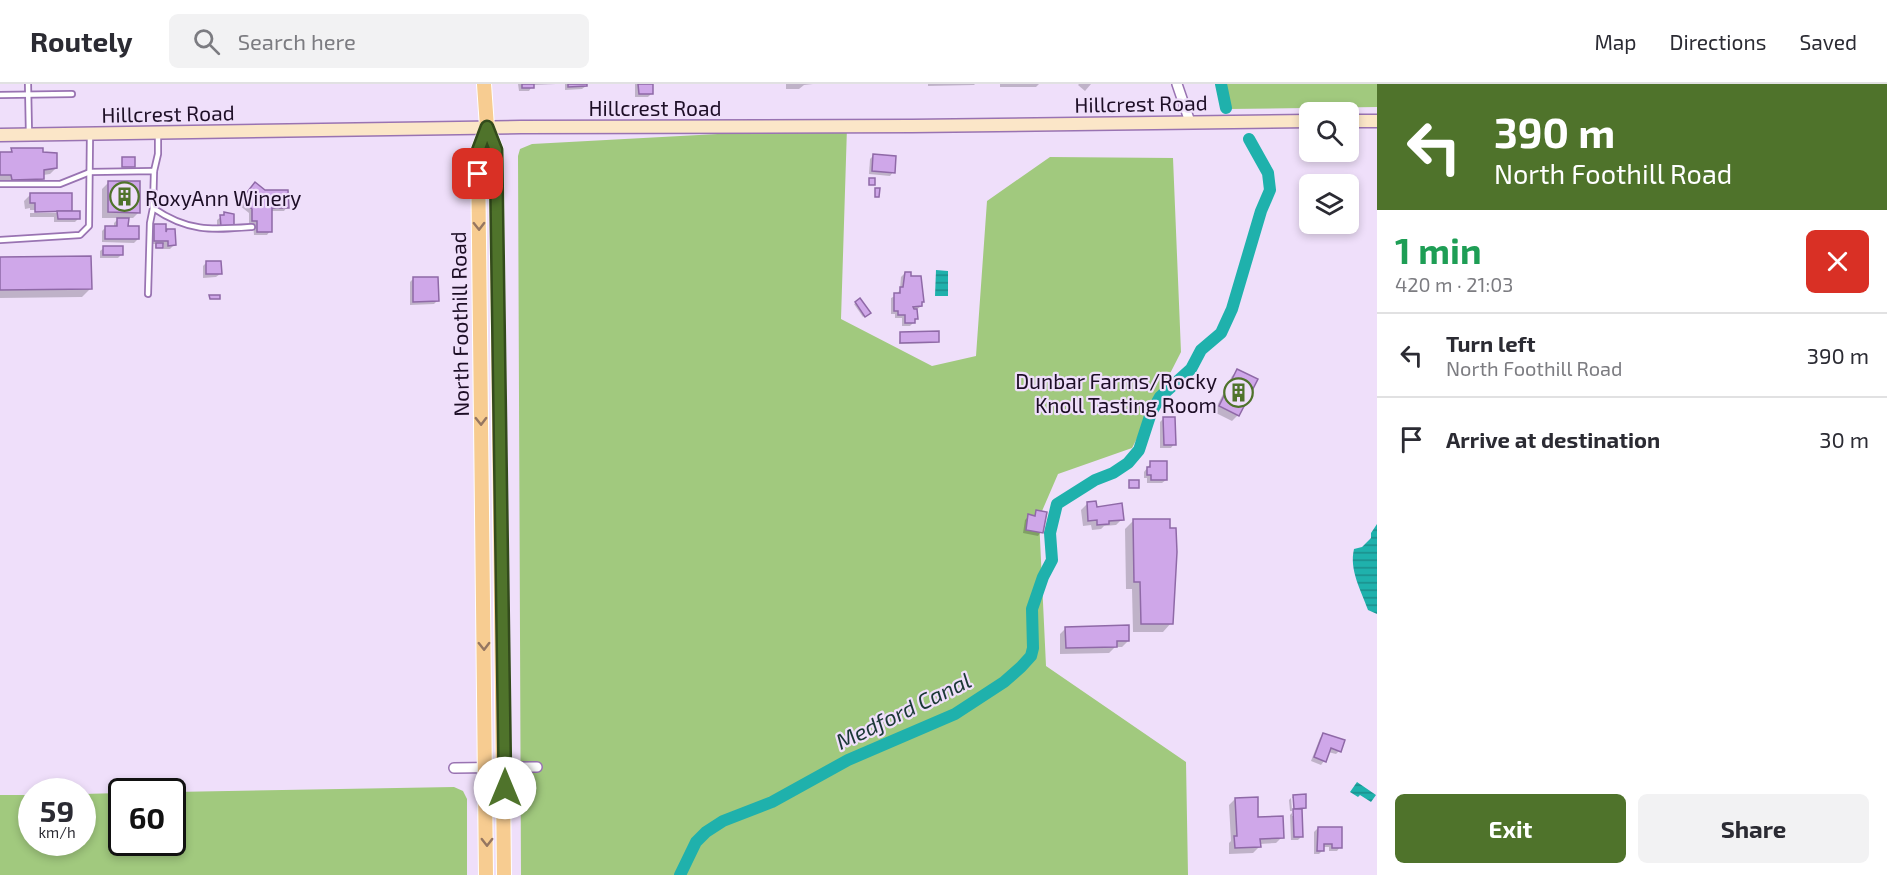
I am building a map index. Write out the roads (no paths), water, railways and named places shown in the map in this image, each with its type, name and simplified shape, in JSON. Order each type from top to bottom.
[{"type":"main road","points":[[484,84],[487,127]]},
{"type":"main road","name":"North Foothill Road","points":[[487,127],[496,150],[505,767],[504,875]]},
{"type":"main road","name":"North Foothill Road","points":[[486,875],[478,151],[487,127]]},
{"type":"street","points":[[1177,84],[1190,122]]},
{"type":"street","name":"Hillcrest Road","points":[[0,135],[487,127],[912,126],[1299,121]]},
{"type":"street","points":[[1359,121],[1377,121]]},
{"type":"street","points":[[454,768],[537,767]]},
{"type":"lane","points":[[28,84],[28,134]]},
{"type":"lane","points":[[0,95],[72,94]]},
{"type":"lane","points":[[148,294],[153,171],[158,154],[158,133]]},
{"type":"lane","points":[[0,240],[80,235],[89,226],[90,134]]},
{"type":"lane","points":[[0,184],[60,184],[90,172],[153,171]]},
{"type":"lane","points":[[153,208],[171,220],[195,227],[225,230],[252,227]]},
{"type":"waterway","name":"Medford Canal","points":[[1221,84],[1226,108]]},
{"type":"waterway","name":"Medford Canal","points":[[680,875],[696,842],[723,821],[772,802],[848,760],[955,714],[1004,682],[1031,656],[1033,648],[1032,609],[1043,577],[1052,560],[1050,533],[1057,504],[1128,463],[1139,450],[1151,413],[1160,397],[1191,369],[1201,350],[1221,333],[1232,309],[1261,211],[1270,190],[1268,173],[1249,139]]},
{"type":"place","name":"RoxyAnn Winery","points":[[124,197]]},
{"type":"place","name":"Dunbar Farms/Rocky Knoll Tasting Room","points":[[1238,392]]}]
